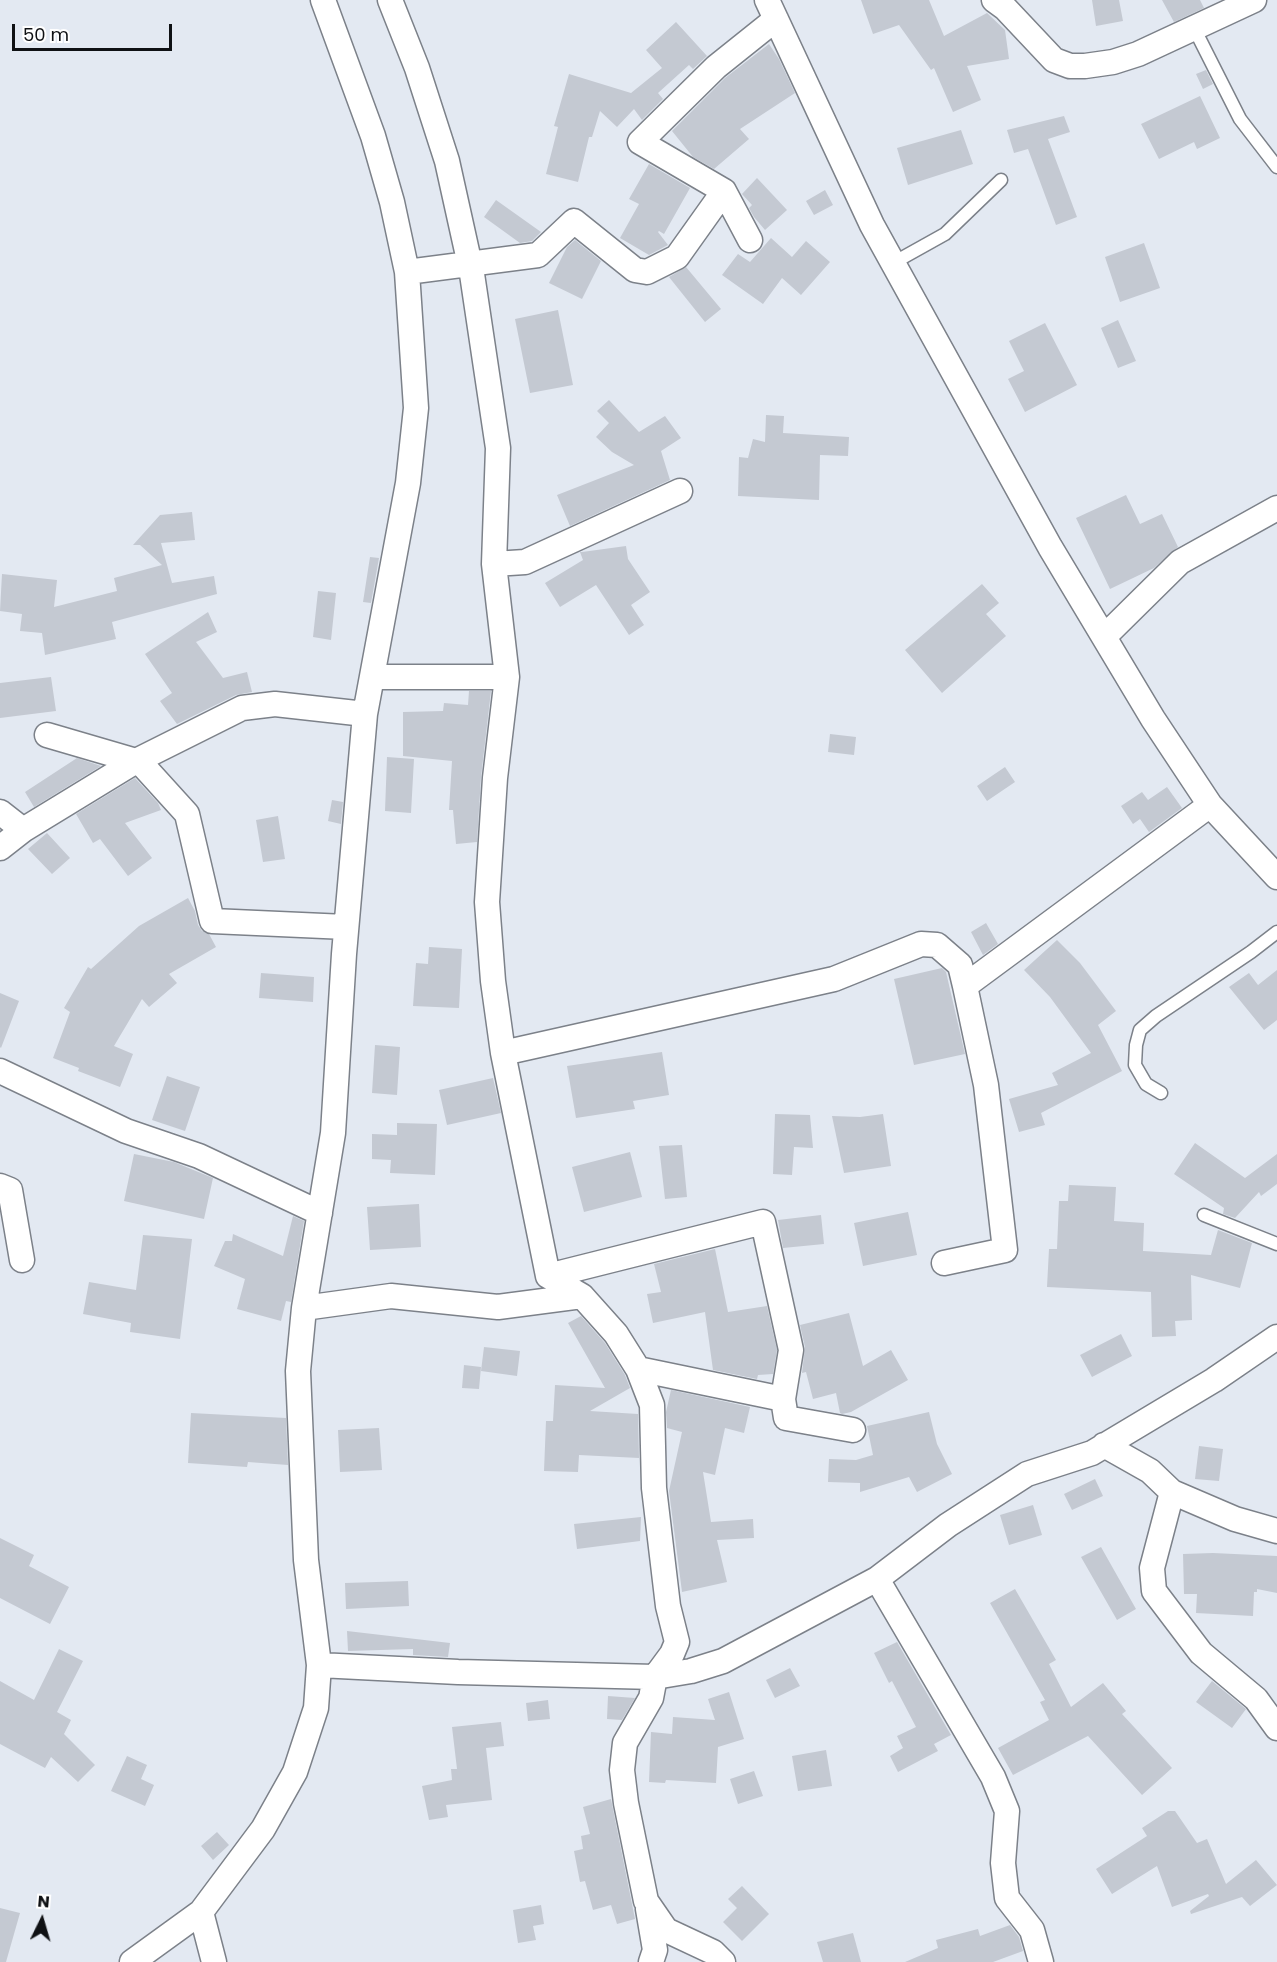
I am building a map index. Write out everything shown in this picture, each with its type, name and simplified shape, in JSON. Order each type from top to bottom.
[{"type":"street","points":[[132,1962],[201,1912],[263,1829],[295,1772],[316,1708],[320,1665],[306,1560],[298,1371],[304,1308],[333,1133],[346,927],[365,714],[408,483],[416,408],[407,272],[392,202],[373,135],[323,0]]},
{"type":"street","points":[[390,0],[417,68],[447,161],[470,265],[498,448],[494,564],[507,677],[495,778],[487,902],[493,981],[502,1053],[548,1276],[582,1296],[616,1334],[638,1369],[652,1405],[654,1488],[668,1606],[677,1642],[672,1654],[655,1677],[651,1698],[625,1743],[622,1770],[626,1803],[656,1950],[651,1962]]},
{"type":"street","points":[[994,0],[1005,8],[1054,60],[1070,66],[1113,62],[1138,54],[1254,0]]},
{"type":"street","points":[[750,240],[724,191],[640,142],[772,10],[872,225],[1050,547],[1153,719],[1210,805],[1277,877]]},
{"type":"street","points":[[407,272],[538,255],[574,221],[635,270],[647,272],[677,257],[724,191]]},
{"type":"street","points":[[494,564],[525,562],[680,490]]},
{"type":"street","points":[[1104,637],[1180,562],[1277,508]]},
{"type":"street","points":[[372,677],[507,677]]},
{"type":"street","points":[[0,848],[23,830],[137,760],[242,708],[275,704],[365,714]]},
{"type":"street","points":[[47,735],[137,760],[187,814],[212,921],[346,927]]},
{"type":"street","points":[[965,986],[1210,805]]},
{"type":"street","points":[[0,812],[23,830]]},
{"type":"street","points":[[502,1053],[834,979],[921,944],[937,945],[960,965],[965,986],[986,1084],[1005,1250],[944,1263]]},
{"type":"street","points":[[0,1071],[126,1131],[199,1156],[320,1213]]},
{"type":"street","points":[[0,1186],[10,1190],[22,1260]]},
{"type":"street","points":[[548,1276],[763,1222],[791,1350],[783,1399],[786,1418],[853,1430]]},
{"type":"street","points":[[304,1308],[391,1296],[498,1307],[582,1296]]},
{"type":"street","points":[[320,1665],[458,1672],[655,1677],[690,1671],[723,1661],[877,1579],[948,1525],[1027,1474],[1092,1453],[1214,1380],[1277,1337]]},
{"type":"street","points":[[638,1369],[783,1399]]},
{"type":"street","points":[[1104,1445],[1150,1471],[1172,1492],[1235,1519],[1277,1531]]},
{"type":"street","points":[[1172,1492],[1152,1568],[1154,1591],[1201,1653],[1256,1699],[1277,1728]]},
{"type":"street","points":[[877,1579],[993,1777],[1007,1811],[1004,1863],[1007,1898],[1032,1930],[1041,1962]]},
{"type":"street","points":[[646,1901],[666,1930],[713,1952],[723,1962]]},
{"type":"street","points":[[201,1912],[214,1962]]},
{"type":"lane","points":[[1194,28],[1240,119],[1277,167]]},
{"type":"lane","points":[[893,263],[945,234],[1001,180]]},
{"type":"lane","points":[[1161,1093],[1146,1084],[1135,1065],[1136,1045],[1140,1030],[1156,1016],[1277,932]]},
{"type":"lane","points":[[1204,1215],[1277,1244]]},
{"type":"building","points":[[861,0],[929,0],[944,36],[987,13],[1005,30],[1009,59],[967,66],[981,100],[953,112],[934,68],[931,70],[899,25],[873,34]]},
{"type":"building","points":[[1092,0],[1119,0],[1123,21],[1096,26]]},
{"type":"building","points":[[1162,0],[1200,0],[1204,8],[1174,22]]},
{"type":"building","points":[[676,22],[707,56],[693,69],[689,65],[658,93],[663,99],[642,120],[634,109],[617,127],[600,111],[592,137],[589,137],[578,182],[546,174],[558,127],[554,126],[569,74],[631,93],[662,68],[646,50]]},
{"type":"building","points":[[769,44],[779,59],[795,93],[740,129],[749,139],[714,169],[693,157],[672,131],[725,78]]},
{"type":"building","points":[[1206,70],[1213,84],[1203,89],[1196,74]]},
{"type":"building","points":[[1200,96],[1220,138],[1197,149],[1194,142],[1159,159],[1141,124]]},
{"type":"building","points":[[1064,116],[1070,132],[1048,139],[1077,217],[1056,225],[1028,149],[1014,153],[1007,130]]},
{"type":"building","points":[[961,130],[973,164],[908,185],[897,148]]},
{"type":"building","points":[[649,164],[690,188],[664,234],[658,232],[668,245],[649,255],[620,238],[639,204],[629,199]]},
{"type":"building","points":[[757,178],[787,210],[765,230],[749,208],[752,205],[742,194]]},
{"type":"building","points":[[825,190],[833,205],[814,215],[806,201]]},
{"type":"building","points":[[496,200],[541,232],[532,241],[520,243],[484,217]]},
{"type":"building","points":[[771,238],[792,257],[806,241],[830,262],[801,295],[782,278],[763,304],[722,275],[738,254],[750,262]]},
{"type":"building","points":[[575,240],[601,261],[582,299],[549,283],[567,247]]},
{"type":"building","points":[[1144,243],[1160,288],[1120,302],[1105,257]]},
{"type":"building","points":[[686,267],[721,309],[705,322],[669,277]]},
{"type":"building","points":[[558,310],[573,385],[530,393],[515,319]]},
{"type":"building","points":[[1118,320],[1136,361],[1118,368],[1101,328]]},
{"type":"building","points":[[1045,323],[1077,385],[1025,412],[1008,379],[1024,371],[1009,341]]},
{"type":"building","points":[[609,400],[639,432],[665,416],[681,438],[661,451],[670,480],[570,526],[557,495],[634,465],[612,452],[596,437],[609,423],[597,411]]},
{"type":"building","points":[[766,415],[784,416],[783,433],[849,437],[848,456],[820,455],[819,500],[738,496],[739,457],[748,458],[753,439],[765,442]]},
{"type":"building","points":[[1126,495],[1140,524],[1162,514],[1178,547],[1154,568],[1110,589],[1076,518]]},
{"type":"building","points":[[192,512],[195,540],[161,543],[172,583],[214,576],[217,594],[112,622],[116,639],[45,655],[42,633],[20,631],[22,614],[0,611],[2,574],[57,580],[54,607],[117,591],[114,578],[162,565],[140,545],[133,545],[160,515]]},
{"type":"building","points":[[626,546],[628,559],[650,592],[631,605],[644,625],[629,635],[596,585],[560,607],[545,583],[583,560],[580,552]]},
{"type":"building","points":[[370,557],[379,558],[371,603],[363,602]]},
{"type":"building","points":[[982,584],[999,603],[986,614],[1006,636],[942,693],[905,650]]},
{"type":"building","points":[[318,591],[336,593],[331,640],[313,637]]},
{"type":"building","points":[[208,612],[217,632],[196,642],[223,678],[247,672],[252,692],[236,695],[177,724],[160,701],[172,693],[145,654]]},
{"type":"building","points":[[51,677],[56,711],[0,718],[0,683]]},
{"type":"building","points":[[469,691],[491,691],[481,777],[477,842],[456,844],[453,810],[449,810],[452,761],[403,756],[403,712],[443,711],[444,703],[468,705]]},
{"type":"building","points":[[830,734],[856,737],[854,755],[828,752]]},
{"type":"building","points":[[387,757],[414,759],[411,813],[385,811]]},
{"type":"building","points":[[77,758],[101,766],[34,807],[25,792]]},
{"type":"building","points":[[1005,767],[1015,782],[987,801],[977,786]]},
{"type":"building","points":[[135,778],[158,803],[161,810],[125,823],[152,858],[128,876],[100,839],[93,843],[76,814]]},
{"type":"building","points":[[1167,787],[1182,808],[1149,832],[1140,819],[1133,824],[1121,806],[1142,792],[1148,800]]},
{"type":"building","points":[[332,800],[343,802],[341,824],[328,821]]},
{"type":"building","points":[[278,816],[285,859],[263,862],[256,820]]},
{"type":"building","points":[[47,833],[70,858],[52,874],[28,849]]},
{"type":"building","points":[[188,898],[195,911],[198,925],[202,931],[209,934],[216,947],[169,974],[177,983],[149,1007],[142,999],[114,1046],[133,1054],[120,1087],[78,1071],[79,1068],[53,1058],[70,1012],[64,1008],[88,967],[91,969],[139,926]]},
{"type":"building","points":[[986,923],[998,944],[983,955],[971,932]]},
{"type":"building","points":[[1057,940],[1080,963],[1116,1011],[1098,1025],[1122,1071],[1041,1113],[1045,1125],[1019,1132],[1009,1099],[1058,1085],[1052,1073],[1091,1053],[1050,997],[1024,970]]},
{"type":"building","points":[[429,947],[462,949],[459,1008],[413,1006],[416,963],[428,964]]},
{"type":"building","points":[[942,968],[946,972],[965,1054],[914,1065],[894,979]]},
{"type":"building","points":[[1277,970],[1277,1020],[1264,1030],[1229,987],[1249,973],[1258,985]]},
{"type":"building","points":[[261,973],[314,977],[313,1002],[259,998]]},
{"type":"building","points":[[0,993],[19,1001],[1,1048],[0,1047]]},
{"type":"building","points":[[375,1045],[400,1047],[397,1095],[372,1093]]},
{"type":"building","points":[[662,1052],[669,1095],[633,1101],[635,1109],[576,1118],[567,1066]]},
{"type":"building","points":[[167,1076],[200,1087],[185,1131],[152,1120]]},
{"type":"building","points":[[493,1078],[501,1113],[447,1125],[439,1090]]},
{"type":"building","points":[[775,1114],[810,1115],[813,1148],[794,1147],[792,1175],[773,1174]]},
{"type":"building","points":[[883,1114],[891,1166],[844,1173],[832,1116],[860,1117]]},
{"type":"building","points":[[397,1123],[437,1124],[435,1175],[390,1173],[391,1160],[372,1159],[372,1134],[397,1135]]},
{"type":"building","points":[[1195,1143],[1245,1178],[1277,1154],[1277,1184],[1261,1196],[1259,1192],[1235,1218],[1223,1214],[1224,1208],[1174,1174]]},
{"type":"building","points":[[682,1145],[687,1197],[665,1199],[659,1146]]},
{"type":"building","points":[[630,1152],[642,1197],[584,1212],[572,1167]]},
{"type":"building","points":[[134,1154],[174,1162],[213,1178],[204,1219],[124,1201]]},
{"type":"building","points":[[1069,1185],[1116,1187],[1114,1221],[1144,1223],[1143,1251],[1211,1255],[1218,1230],[1252,1243],[1240,1288],[1191,1275],[1192,1320],[1175,1321],[1176,1336],[1152,1337],[1151,1292],[1047,1287],[1049,1249],[1057,1249],[1059,1201],[1068,1201]]},
{"type":"building","points":[[419,1204],[421,1247],[370,1250],[367,1207]]},
{"type":"building","points":[[908,1212],[917,1255],[863,1266],[854,1223]]},
{"type":"building","points":[[821,1215],[824,1244],[783,1248],[778,1220]]},
{"type":"building","points":[[293,1216],[304,1221],[291,1302],[286,1301],[281,1321],[237,1309],[245,1279],[214,1266],[225,1241],[232,1241],[233,1234],[283,1256]]},
{"type":"building","points":[[143,1235],[192,1239],[180,1339],[130,1332],[131,1323],[83,1314],[89,1282],[136,1290]]},
{"type":"building","points":[[715,1249],[728,1312],[767,1306],[777,1350],[773,1374],[758,1375],[757,1379],[713,1370],[705,1312],[653,1323],[647,1294],[661,1292],[654,1264]]},
{"type":"building","points":[[849,1313],[863,1366],[891,1350],[908,1380],[851,1412],[842,1414],[836,1393],[813,1399],[806,1372],[802,1373],[805,1347],[800,1325]]},
{"type":"building","points":[[581,1316],[605,1343],[625,1375],[630,1388],[590,1411],[638,1414],[639,1458],[579,1455],[578,1472],[544,1471],[546,1421],[553,1421],[555,1385],[605,1388],[568,1323]]},
{"type":"building","points":[[1121,1334],[1132,1356],[1092,1377],[1080,1355]]},
{"type":"building","points":[[484,1347],[520,1351],[517,1376],[481,1371]]},
{"type":"building","points":[[464,1365],[481,1367],[479,1389],[462,1388]]},
{"type":"building","points":[[671,1390],[750,1407],[744,1433],[725,1428],[715,1475],[703,1472],[711,1522],[753,1519],[754,1538],[717,1540],[727,1582],[682,1592],[669,1491],[682,1432],[667,1428],[666,1412]]},
{"type":"building","points":[[929,1412],[937,1444],[952,1474],[917,1492],[909,1477],[860,1492],[860,1483],[828,1482],[829,1459],[856,1460],[873,1455],[867,1426]]},
{"type":"building","points":[[191,1413],[286,1418],[288,1465],[248,1462],[247,1467],[188,1463]]},
{"type":"building","points":[[379,1428],[382,1470],[340,1472],[338,1430]]},
{"type":"building","points":[[1199,1446],[1223,1449],[1219,1481],[1195,1479]]},
{"type":"building","points":[[1095,1479],[1103,1496],[1072,1510],[1064,1494]]},
{"type":"building","points":[[1033,1505],[1042,1535],[1009,1545],[1000,1515]]},
{"type":"building","points":[[641,1517],[640,1541],[577,1549],[574,1524]]},
{"type":"building","points":[[0,1538],[34,1555],[29,1566],[69,1587],[50,1624],[0,1598]]},
{"type":"building","points":[[1101,1547],[1136,1609],[1117,1620],[1081,1557]]},
{"type":"building","points":[[1183,1554],[1277,1556],[1277,1593],[1257,1589],[1257,1592],[1254,1592],[1253,1616],[1196,1613],[1197,1594],[1184,1594]]},
{"type":"building","points":[[408,1581],[409,1606],[346,1609],[345,1583]]},
{"type":"building","points":[[1015,1589],[1056,1660],[1049,1664],[1071,1707],[1103,1683],[1126,1711],[1122,1714],[1172,1768],[1142,1795],[1088,1736],[1013,1775],[998,1748],[1049,1720],[1040,1702],[1045,1700],[990,1603]]},
{"type":"building","points":[[347,1631],[450,1643],[448,1657],[413,1655],[413,1649],[348,1651]]},
{"type":"building","points":[[897,1642],[951,1735],[934,1744],[938,1751],[898,1772],[890,1756],[903,1748],[897,1736],[916,1727],[892,1681],[889,1683],[874,1653]]},
{"type":"building","points":[[59,1649],[83,1661],[57,1712],[71,1720],[64,1734],[95,1765],[78,1782],[51,1757],[45,1768],[0,1744],[0,1681],[34,1700]]},
{"type":"building","points":[[790,1668],[800,1686],[775,1698],[766,1680]]},
{"type":"building","points":[[1212,1681],[1246,1709],[1232,1728],[1196,1702]]},
{"type":"building","points":[[729,1692],[744,1739],[718,1747],[716,1783],[666,1780],[665,1783],[649,1782],[651,1732],[672,1734],[673,1717],[715,1720],[708,1699]]},
{"type":"building","points":[[608,1696],[635,1698],[622,1720],[607,1719]]},
{"type":"building","points":[[548,1700],[550,1719],[528,1721],[526,1703]]},
{"type":"building","points":[[501,1722],[504,1746],[486,1748],[492,1800],[446,1805],[448,1817],[429,1820],[422,1786],[452,1780],[451,1769],[457,1769],[452,1727]]},
{"type":"building","points":[[826,1750],[832,1786],[798,1791],[792,1756]]},
{"type":"building","points":[[127,1756],[147,1765],[141,1779],[154,1785],[145,1806],[111,1791]]},
{"type":"building","points":[[754,1771],[763,1796],[738,1804],[730,1779]]},
{"type":"building","points":[[611,1799],[635,1919],[617,1924],[611,1905],[593,1910],[585,1881],[580,1882],[574,1851],[583,1849],[581,1836],[590,1834],[583,1807]]},
{"type":"building","points":[[1168,1811],[1175,1811],[1197,1843],[1207,1839],[1226,1884],[1256,1860],[1277,1885],[1250,1906],[1242,1897],[1191,1914],[1190,1911],[1209,1896],[1208,1894],[1172,1907],[1157,1866],[1112,1894],[1096,1869],[1147,1836],[1142,1828]]},
{"type":"building","points":[[217,1832],[229,1845],[213,1860],[201,1846]]},
{"type":"building","points":[[742,1886],[769,1914],[742,1941],[723,1922],[737,1908],[728,1899]]},
{"type":"building","points":[[541,1905],[544,1924],[533,1926],[536,1940],[518,1943],[513,1910]]},
{"type":"building","points":[[0,1908],[20,1913],[6,1962],[0,1962]]},
{"type":"building","points":[[1010,1925],[1019,1937],[1023,1951],[993,1962],[905,1962],[938,1948],[936,1940],[978,1929],[980,1936]]},
{"type":"building","points":[[853,1933],[861,1962],[823,1962],[817,1942]]}]
